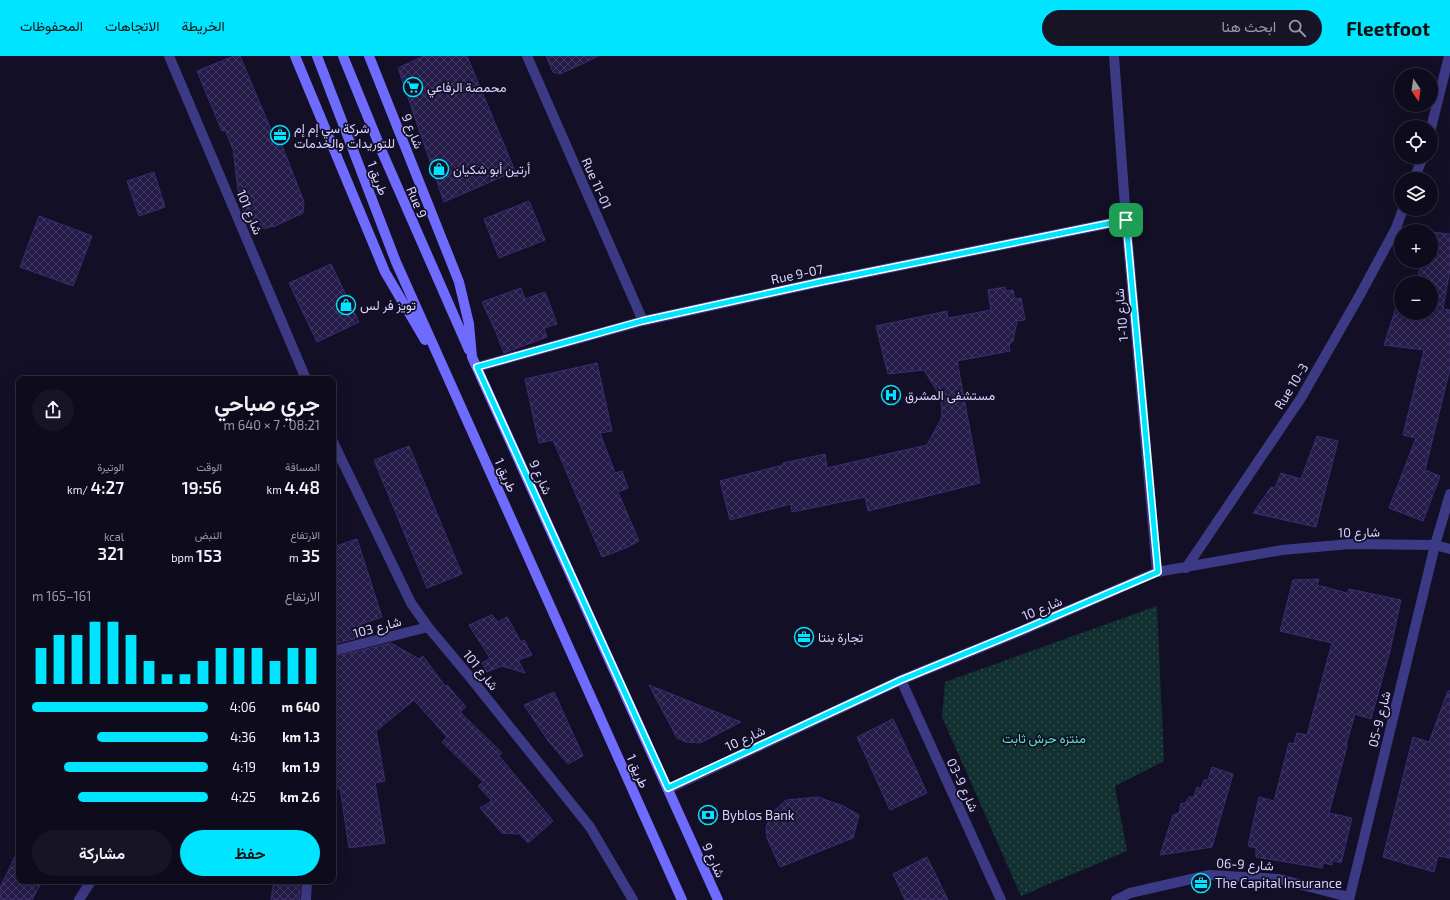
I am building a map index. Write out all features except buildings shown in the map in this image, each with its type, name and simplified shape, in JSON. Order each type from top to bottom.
[{"type":"main road","points":[[295,56],[385,272],[404,307],[444,370]]},
{"type":"main road","name":"طريق 1","points":[[317,56],[396,262],[682,900]]},
{"type":"main road","name":"Rue 9","points":[[343,56],[386,161],[472,357]]},
{"type":"main road","name":"شارع 9","points":[[369,56],[459,282],[469,324],[472,357],[718,900]]},
{"type":"street","name":"شارع 101","points":[[169,56],[305,376]]},
{"type":"street","name":"Rue 11-01","points":[[527,56],[642,321]]},
{"type":"street","name":"شارع 10-1","points":[[1114,56],[1126,220],[1158,572]]},
{"type":"street","points":[[1433,120],[1448,56]]},
{"type":"street","name":"Rue 10-3","points":[[1186,568],[1301,398],[1361,293],[1396,228],[1400,216]]},
{"type":"street","name":"Rue 9-07","points":[[477,367],[642,321],[820,282],[1126,220]]},
{"type":"street","name":"شارع 101","points":[[336,448],[411,603],[428,627],[590,828],[633,900]]},
{"type":"street","name":"شارع 9-05","points":[[1349,898],[1435,545],[1450,494]]},
{"type":"street","name":"شارع 10","points":[[668,788],[901,680],[1158,572],[1282,550],[1350,544],[1435,545],[1450,549]]},
{"type":"street","name":"شارع 103","points":[[336,651],[428,627]]},
{"type":"street","name":"شارع 9-03","points":[[901,680],[1001,900]]},
{"type":"street","name":"شارع 9-06","points":[[1116,900],[1130,893],[1209,875],[1279,879],[1349,898]]},
{"type":"street","points":[[78,900],[89,884]]},
{"type":"street","points":[[306,900],[307,884]]},
{"type":"green space","name":"منتزه حرش ثابت","points":[[1157,606],[1164,761],[1115,786],[1127,851],[1021,896],[942,717],[945,682]]},
{"type":"place","name":"محمصة الرفاعي","points":[[413,87]]},
{"type":"place","name":"شركة سي إم إم للتوريدات والخدمات","points":[[280,135]]},
{"type":"place","name":"أرتين أبو شكيان","points":[[439,169]]},
{"type":"place","name":"تويز فر لس","points":[[346,305]]},
{"type":"place","name":"مستشفى المشرق","points":[[891,395]]},
{"type":"place","name":"تجارة بنتا","points":[[804,637]]},
{"type":"place","name":"Byblos Bank","points":[[708,815]]},
{"type":"place","name":"The Capital Insurance","points":[[1201,883]]},
{"type":"route","points":[[1126,220],[1158,572],[901,680],[668,788],[477,367],[642,321],[820,282],[1126,220]]}]
